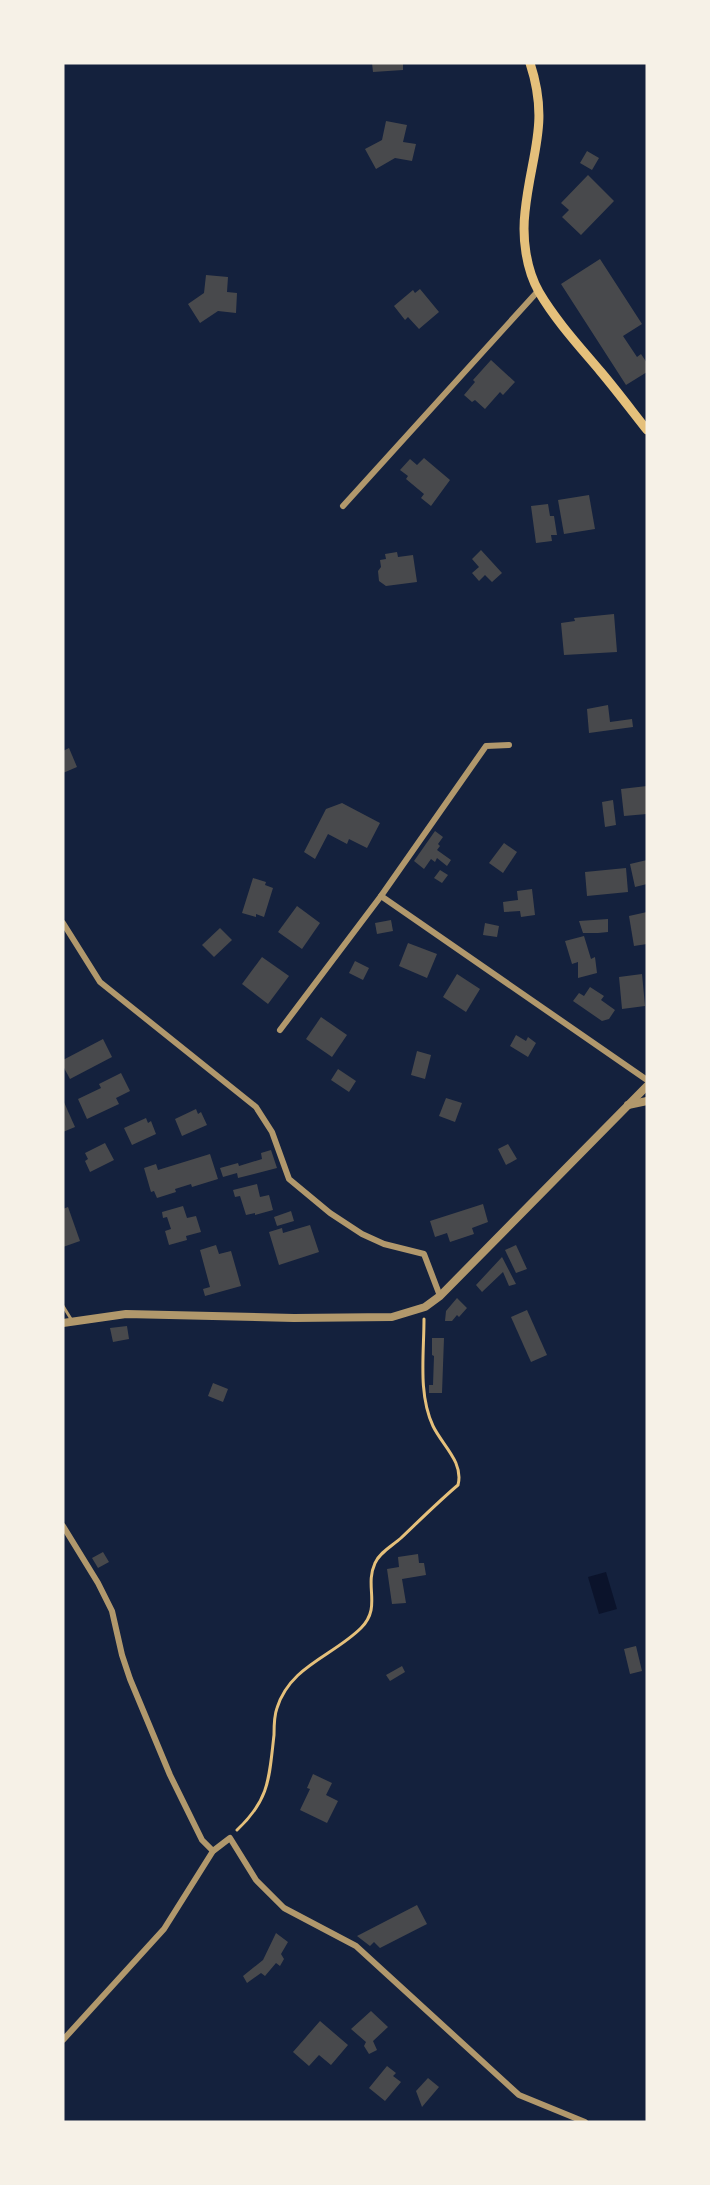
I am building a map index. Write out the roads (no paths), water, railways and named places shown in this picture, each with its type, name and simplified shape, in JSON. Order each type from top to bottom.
[{"type":"main road","points":[[530,63],[537,85],[540,110],[539,137],[524,213],[524,238],[528,262],[538,291],[573,339],[647,430]]},
{"type":"street","points":[[343,506],[538,291]]},
{"type":"street","points":[[280,1030],[381,896],[486,746],[509,745]]},
{"type":"street","points":[[381,896],[647,1080]]},
{"type":"street","points":[[63,923],[100,982],[256,1107],[272,1132],[289,1179],[330,1214],[362,1234],[384,1244],[424,1254],[440,1296]]},
{"type":"street","points":[[68,1322],[126,1314],[294,1318],[392,1317],[424,1306],[440,1296],[647,1086]]},
{"type":"street","points":[[628,1105],[647,1101]]},
{"type":"street","points":[[63,1526],[98,1583],[112,1611],[122,1655],[143,1711],[179,1794],[202,1840],[213,1851]]},
{"type":"street","points":[[63,2040],[164,1929],[213,1851],[230,1838],[256,1880],[284,1908],[356,1946],[519,2095],[585,2122]]},
{"type":"lane","points":[[63,1306],[68,1322]]},
{"type":"water","points":[[606,1572],[617,1609],[599,1614],[588,1577]]}]
